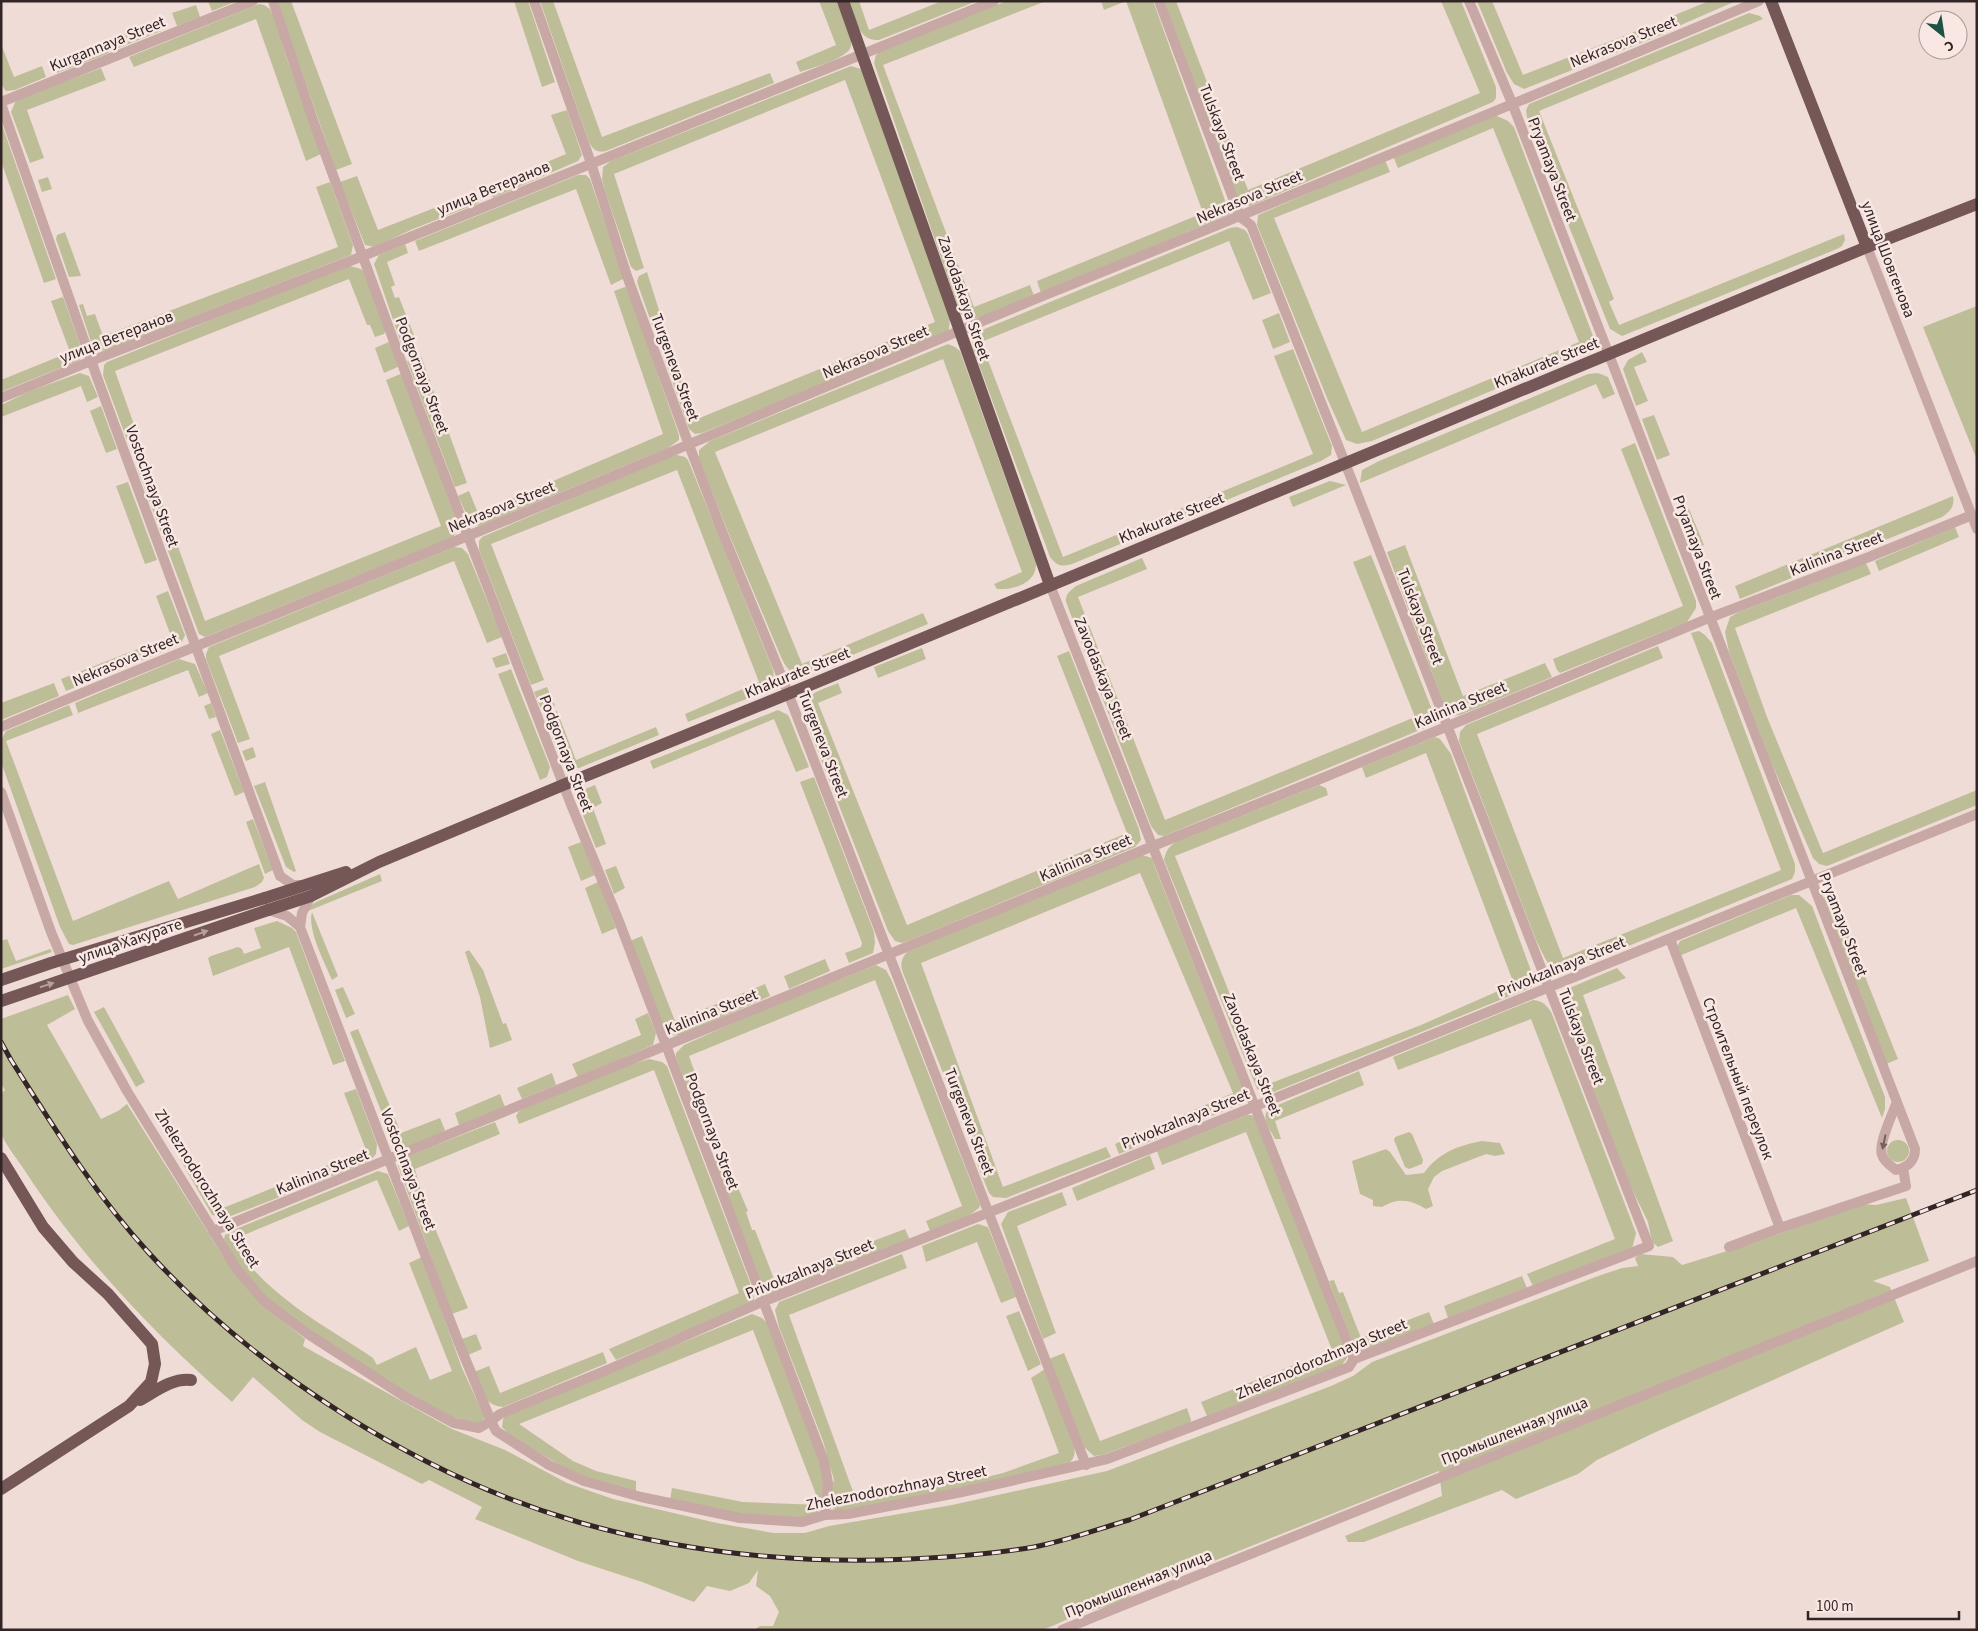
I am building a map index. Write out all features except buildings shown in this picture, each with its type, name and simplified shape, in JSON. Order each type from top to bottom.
[{"type":"main road","name":"Zavodaskaya Street","points":[[843,1],[1050,585]]},
{"type":"main road","name":"улица Шовгенова","points":[[1771,1],[1867,247]]},
{"type":"main road","name":"Khakurate Street","points":[[267,901],[308,890],[379,862],[1867,247],[1977,204]]},
{"type":"main road","name":"улица Хакурате","points":[[1,980],[267,901]]},
{"type":"main road","name":"улица Хакурате","points":[[1,1001],[267,901]]},
{"type":"main road","points":[[1,1158],[43,1227],[73,1262],[108,1294],[152,1344],[155,1364],[151,1382],[129,1406]]},
{"type":"main road","points":[[1,1489],[129,1406],[172,1382],[183,1379],[191,1380]]},
{"type":"street","name":"Kurgannaya Street","points":[[1,103],[253,1]]},
{"type":"street","name":"Podgornaya Street","points":[[273,1],[315,126],[468,536],[563,785],[620,924],[664,1046],[824,1461],[828,1483],[825,1515]]},
{"type":"street","name":"Turgeneva Street","points":[[534,1],[630,282],[720,529],[788,693],[990,1212],[1086,1465]]},
{"type":"street","name":"улица Ветеранов","points":[[1,398],[91,361],[363,256],[994,1]]},
{"type":"street","name":"Tulskaya Street","points":[[1159,1],[1240,217],[1251,225],[1345,463],[1648,1246]]},
{"type":"street","name":"Pryamaya Street","points":[[1469,1],[1512,103],[1896,1104],[1915,1149],[1915,1157],[1909,1165],[1903,1168]]},
{"type":"street","name":"Nekrasova Street","points":[[1,727],[689,445],[1759,1]]},
{"type":"street","name":"Vostochnaya Street","points":[[1,103],[91,361],[280,876]]},
{"type":"street","name":"улица Шовгенова","points":[[1867,247],[1977,529]]},
{"type":"street","name":"Kalinina Street","points":[[212,1231],[1325,777],[1709,618],[1869,557],[1972,515]]},
{"type":"street","name":"Zavodaskaya Street","points":[[1050,585],[1256,1105],[1354,1359]]},
{"type":"street","name":"Zheleznodorozhnaya Street","points":[[1,792],[52,932],[88,1021],[127,1091],[212,1231],[236,1268],[263,1300],[308,1334],[404,1396],[454,1423],[479,1428],[491,1421],[496,1431],[549,1465],[584,1481],[641,1497],[740,1518],[802,1522],[825,1515],[848,1514],[885,1508],[1107,1460],[1340,1371],[1349,1367],[1354,1359],[1648,1246]]},
{"type":"street","name":"Privokzalnaya Street","points":[[491,1421],[500,1414],[614,1367],[762,1302],[1670,939],[1977,814]]},
{"type":"street","points":[[280,876],[294,885],[308,890],[300,927],[267,901],[274,893],[280,876]]},
{"type":"street","name":"Vostochnaya Street","points":[[300,927],[458,1341],[491,1421]]},
{"type":"street","name":"Строительный переулок","points":[[1670,939],[1780,1228]]},
{"type":"street","points":[[1729,1246],[1906,1186],[1903,1168],[1896,1170],[1889,1165],[1882,1155],[1882,1144],[1896,1104]]},
{"type":"street","name":"Промышленная улица","points":[[1062,1630],[1977,1261]]},
{"type":"green space","points":[[208,1],[237,1],[212,11]]},
{"type":"green space","points":[[279,1],[291,1],[352,164],[336,170],[279,6]]},
{"type":"green space","points":[[514,1],[528,1],[555,82],[542,87]]},
{"type":"green space","points":[[540,1],[553,1],[602,137],[770,73],[774,83],[600,152],[594,149],[589,142]]},
{"type":"green space","points":[[819,1],[838,1],[849,30],[851,46],[844,55],[800,72],[796,62],[836,45]]},
{"type":"green space","points":[[849,1],[859,1],[869,30],[942,1],[977,1],[879,40],[872,40],[866,37],[858,27]]},
{"type":"green space","points":[[1007,1],[1046,1],[883,65],[974,307],[1030,285],[1034,296],[982,317],[969,319],[960,313],[874,63],[876,55],[883,49]]},
{"type":"green space","points":[[1101,1],[1126,1],[1104,10]]},
{"type":"green space","points":[[1126,1],[1153,1],[1230,214],[1041,293],[1037,281],[1203,213]]},
{"type":"green space","points":[[1164,1],[1176,1],[1248,190],[1480,93],[1441,1],[1461,1],[1496,87],[1496,98],[1493,102],[1250,206],[1243,206],[1238,201]]},
{"type":"green space","points":[[1477,1],[1492,1],[1523,75],[1660,22],[1664,34],[1524,89],[1514,84],[1507,73]]},
{"type":"green space","points":[[1709,1],[1736,1],[1674,28],[1670,17]]},
{"type":"green space","points":[[259,4],[270,9],[276,22],[286,56],[321,154],[306,161],[256,19],[134,67],[129,57]]},
{"type":"green space","points":[[196,5],[200,17],[177,26],[172,13]]},
{"type":"green space","points":[[1749,13],[1760,16],[1763,19],[1539,111],[1614,299],[1609,302],[1619,325],[1844,234],[1845,240],[1842,246],[1837,249],[1622,336],[1610,329],[1528,124],[1526,110],[1529,104]]},
{"type":"green space","points":[[158,20],[161,31],[116,49],[113,39]]},
{"type":"green space","points":[[105,41],[109,53],[57,73],[53,62]]},
{"type":"green space","points":[[1,44],[14,77],[42,66],[46,77],[15,90],[6,91],[1,84]]},
{"type":"green space","points":[[851,66],[861,69],[950,319],[949,329],[946,334],[702,433],[695,434],[689,429],[638,285],[639,276],[647,272],[676,364],[697,419],[935,322],[845,80],[614,174],[644,268],[636,271],[631,267],[605,191],[602,179],[603,167],[611,161]]},
{"type":"green space","points":[[101,68],[106,80],[27,110],[44,158],[30,163],[11,112],[16,100]]},
{"type":"green space","points":[[567,110],[582,155],[578,161],[493,198],[488,187],[566,154],[551,115]]},
{"type":"green space","points":[[1497,116],[1508,121],[1514,127],[1593,336],[1591,348],[1372,441],[1357,444],[1346,440],[1257,225],[1258,215],[1385,160],[1390,172],[1274,218],[1362,432],[1579,342],[1493,128],[1398,168],[1393,156],[1488,117]]},
{"type":"green space","points":[[1,122],[56,279],[44,283],[1,161]]},
{"type":"green space","points":[[578,175],[586,175],[590,179],[623,276],[623,279],[611,285],[576,189],[419,251],[415,241]]},
{"type":"green space","points":[[357,176],[378,230],[475,192],[479,203],[413,229],[374,247],[365,245],[340,182]]},
{"type":"green space","points":[[48,177],[52,189],[42,192],[38,180]]},
{"type":"green space","points":[[330,182],[353,245],[351,255],[107,350],[100,351],[93,348],[79,305],[83,304],[87,316],[95,314],[103,336],[338,247],[316,187]]},
{"type":"green space","points":[[1237,227],[1245,230],[1248,234],[1271,293],[1253,300],[1229,241],[981,342],[1063,557],[1313,454],[1274,356],[1293,349],[1332,446],[1331,455],[1321,461],[1072,564],[1057,564],[1050,557],[972,346],[973,340],[982,330],[1230,228]]},
{"type":"green space","points":[[65,232],[81,276],[69,277],[56,239],[57,235]]},
{"type":"green space","points":[[405,244],[408,253],[387,262],[395,285],[391,287],[395,298],[399,297],[415,338],[401,343],[374,264],[379,255]]},
{"type":"green space","points":[[350,266],[363,271],[386,330],[384,334],[375,337],[370,325],[367,325],[349,279],[115,371],[138,436],[127,440],[103,375],[104,365],[107,362],[313,279]]},
{"type":"green space","points":[[625,287],[628,289],[679,435],[679,440],[668,448],[479,526],[470,522],[458,496],[469,491],[478,513],[663,434],[614,291]]},
{"type":"green space","points":[[63,297],[81,347],[80,360],[1,392],[1,380],[70,352],[51,301]]},
{"type":"green space","points":[[1977,306],[1977,460],[1923,327]]},
{"type":"green space","points":[[1279,313],[1290,342],[1273,349],[1262,320]]},
{"type":"green space","points":[[391,341],[400,366],[384,373],[375,348]]},
{"type":"green space","points":[[948,344],[960,351],[1036,564],[1035,571],[1028,581],[1016,587],[997,589],[994,584],[1022,572],[943,359],[715,452],[802,664],[923,613],[928,624],[806,674],[793,673],[787,668],[781,657],[726,527],[699,459],[699,450],[710,441]]},
{"type":"green space","points":[[1642,352],[1647,362],[1634,367],[1648,401],[1636,406],[1623,369],[1628,360]]},
{"type":"green space","points":[[421,356],[467,483],[455,487],[407,361]]},
{"type":"green space","points":[[80,373],[89,376],[98,397],[87,402],[81,386],[1,417],[1,405],[30,391]]},
{"type":"green space","points":[[403,373],[460,526],[453,537],[205,637],[199,634],[137,468],[148,464],[205,621],[441,526],[386,380]]},
{"type":"green space","points":[[1598,373],[1608,377],[1615,394],[1603,399],[1596,384],[1360,483],[1362,470],[1379,461],[1588,374]]},
{"type":"green space","points":[[101,406],[117,449],[106,453],[90,411]]},
{"type":"green space","points":[[1654,415],[1670,455],[1657,460],[1642,419]]},
{"type":"green space","points":[[1635,443],[1696,601],[1696,608],[1687,622],[1560,673],[1553,659],[1683,606],[1621,449]]},
{"type":"green space","points":[[677,455],[688,460],[773,670],[773,680],[770,685],[764,692],[688,722],[685,714],[759,682],[677,470],[491,544],[544,680],[531,685],[479,550],[479,541],[482,537]]},
{"type":"green space","points":[[1330,481],[1346,485],[1293,507],[1289,497]]},
{"type":"green space","points":[[128,482],[157,560],[145,564],[116,486]]},
{"type":"green space","points":[[1953,496],[1951,508],[1942,517],[1740,599],[1735,586]]},
{"type":"green space","points":[[1689,509],[1704,545],[1692,550],[1677,514]]},
{"type":"green space","points":[[1955,527],[1959,537],[1879,571],[1875,561]]},
{"type":"green space","points":[[1405,545],[1463,696],[1545,663],[1552,677],[1460,715],[1451,716],[1446,710],[1387,552]]},
{"type":"green space","points":[[454,547],[462,548],[468,554],[502,637],[487,643],[454,561],[219,656],[250,739],[238,743],[206,659],[209,647]]},
{"type":"green space","points":[[1371,555],[1435,717],[1432,725],[1164,836],[1158,835],[1151,826],[1066,602],[1068,593],[1076,586],[1142,558],[1147,569],[1078,597],[1165,820],[1415,717],[1353,562]]},
{"type":"green space","points":[[1866,563],[1871,574],[1735,628],[1767,717],[1823,853],[1977,790],[1977,805],[1827,866],[1819,864],[1813,858],[1771,762],[1729,652],[1725,632],[1730,617],[1739,612]]},
{"type":"green space","points":[[168,591],[185,635],[181,644],[66,691],[61,679],[171,636],[156,596]]},
{"type":"green space","points":[[1699,631],[1712,643],[1795,864],[1795,872],[1792,879],[1565,972],[1554,969],[1547,961],[1536,940],[1459,741],[1460,732],[1466,725],[1658,646],[1663,658],[1477,734],[1563,958],[1781,870],[1691,633]]},
{"type":"green space","points":[[922,648],[926,659],[878,678],[874,667]]},
{"type":"green space","points":[[1069,651],[1139,829],[1141,840],[1135,847],[913,939],[902,943],[895,941],[888,931],[804,716],[803,709],[808,698],[838,683],[842,693],[818,703],[907,925],[1127,833],[1057,656]]},
{"type":"green space","points":[[506,653],[510,664],[496,668],[492,658]]},
{"type":"green space","points":[[179,659],[195,664],[208,693],[199,697],[188,670],[78,713],[75,703]]},
{"type":"green space","points":[[511,669],[550,767],[547,777],[540,780],[498,674]]},
{"type":"green space","points":[[54,683],[59,696],[1,720],[1,703]]},
{"type":"green space","points":[[547,687],[555,706],[542,711],[534,692]]},
{"type":"green space","points":[[211,703],[216,717],[209,719],[204,706]]},
{"type":"green space","points":[[69,705],[73,715],[6,741],[73,921],[169,881],[178,899],[259,864],[264,878],[262,882],[255,887],[73,945],[69,944],[60,927],[1,762],[1,740],[6,731]]},
{"type":"green space","points":[[778,710],[788,715],[809,767],[796,772],[774,719],[653,769],[650,761]]},
{"type":"green space","points":[[557,711],[576,760],[656,727],[659,735],[579,768],[568,767],[562,763],[544,716]]},
{"type":"green space","points":[[220,730],[244,792],[235,796],[211,734]]},
{"type":"green space","points":[[1435,737],[1440,739],[1451,754],[1533,976],[1532,987],[1265,1094],[1257,1089],[1164,860],[1167,852],[1176,842],[1319,785],[1326,788],[1328,795],[1175,856],[1266,1085],[1421,1025],[1514,984],[1426,753],[1366,778],[1362,767]]},
{"type":"green space","points":[[253,747],[256,757],[246,761],[242,751]]},
{"type":"green space","points":[[814,777],[874,932],[875,943],[873,953],[849,963],[845,953],[861,947],[862,943],[800,782]]},
{"type":"green space","points":[[265,782],[296,871],[294,872],[286,867],[254,786]]},
{"type":"green space","points":[[595,785],[602,803],[593,808],[606,844],[596,848],[578,803],[583,790]]},
{"type":"green space","points":[[253,819],[273,870],[265,874],[246,822]]},
{"type":"green space","points":[[581,842],[595,875],[581,881],[568,847]]},
{"type":"green space","points":[[1142,855],[1152,858],[1247,1099],[1246,1102],[1119,1154],[1115,1144],[1233,1093],[1140,873],[921,963],[1003,1187],[1106,1147],[1111,1157],[1006,1198],[993,1197],[989,1193],[978,1166],[974,1138],[959,1113],[903,973],[902,959],[907,952]]},
{"type":"green space","points":[[616,866],[625,888],[614,894],[605,870]]},
{"type":"green space","points":[[380,874],[382,881],[308,911],[310,906],[316,902]]},
{"type":"green space","points":[[598,882],[616,928],[602,934],[585,888]]},
{"type":"green space","points":[[1832,894],[1898,1059],[1886,1064],[1823,898]]},
{"type":"green space","points":[[1791,895],[1799,895],[1812,906],[1885,1097],[1885,1109],[1882,1118],[1796,908],[1679,956],[1677,947],[1680,941]]},
{"type":"green space","points":[[312,912],[338,976],[332,980],[314,937],[311,919]]},
{"type":"green space","points":[[277,921],[296,932],[345,1061],[333,1065],[289,947],[213,976],[208,958],[238,947],[242,949],[244,954],[261,948],[254,928]]},
{"type":"green space","points":[[642,936],[675,1021],[765,984],[770,996],[681,1035],[675,1036],[670,1034],[666,1032],[630,941]]},
{"type":"green space","points":[[7,939],[16,961],[50,949],[52,952],[1,969],[1,941]]},
{"type":"green space","points":[[469,950],[483,970],[503,1024],[506,1023],[512,1040],[490,1048],[480,997],[465,952]]},
{"type":"green space","points":[[825,959],[830,971],[789,989],[784,976]]},
{"type":"green space","points":[[876,965],[886,970],[892,981],[980,1205],[971,1214],[930,1231],[926,1221],[962,1206],[875,980],[689,1056],[716,1132],[703,1132],[676,1057],[676,1053],[684,1045],[751,1015]]},
{"type":"green space","points":[[1617,968],[1626,978],[1583,995],[1673,1241],[1658,1247],[1652,1242],[1648,1222],[1631,1187],[1569,1026],[1563,1004],[1567,989]]},
{"type":"green space","points":[[343,987],[355,1014],[346,1018],[335,990]]},
{"type":"green space","points":[[68,995],[75,1009],[47,1025],[101,1119],[118,1111],[127,1104],[237,1276],[266,1307],[305,1339],[303,1346],[452,1429],[505,1450],[567,1483],[613,1499],[717,1523],[774,1533],[805,1533],[829,1526],[952,1505],[1107,1471],[1331,1386],[1353,1376],[1372,1362],[1598,1276],[1622,1268],[1638,1266],[1635,1258],[1640,1254],[1673,1257],[1682,1265],[1753,1243],[1862,1204],[1876,1205],[1906,1198],[1929,1261],[1873,1281],[1890,1287],[1904,1322],[1658,1431],[1597,1460],[1578,1474],[1516,1499],[1502,1490],[1364,1542],[1348,1542],[1345,1536],[1442,1496],[1439,1471],[1162,1580],[1147,1573],[1135,1593],[1126,1599],[1040,1630],[754,1630],[760,1626],[773,1626],[779,1612],[770,1596],[756,1586],[758,1570],[749,1583],[730,1591],[707,1586],[694,1602],[642,1582],[578,1561],[475,1519],[482,1507],[429,1480],[422,1484],[320,1432],[302,1420],[253,1377],[232,1402],[203,1376],[147,1322],[95,1264],[47,1203],[2,1136],[1,1094],[5,1090],[1,1083],[1,1019]]},
{"type":"green space","points":[[1533,1000],[1544,1004],[1552,1014],[1636,1233],[1632,1249],[1533,1286],[1527,1274],[1615,1239],[1531,1019],[1398,1070],[1393,1057]]},
{"type":"green space","points":[[104,1007],[145,1082],[136,1087],[94,1012]]},
{"type":"green space","points":[[648,1013],[656,1033],[653,1045],[578,1077],[572,1064],[641,1035],[635,1019]]},
{"type":"green space","points":[[358,1029],[401,1133],[440,1118],[445,1130],[406,1147],[396,1147],[350,1032]]},
{"type":"green space","points":[[649,1059],[662,1062],[667,1066],[752,1288],[754,1300],[751,1303],[616,1360],[609,1349],[739,1293],[654,1070],[519,1124],[516,1116],[519,1111],[567,1090]]},
{"type":"green space","points":[[1359,1071],[1364,1085],[1275,1121],[1281,1139],[1275,1139],[1265,1117],[1268,1109]]},
{"type":"green space","points":[[552,1073],[556,1085],[522,1099],[517,1088]]},
{"type":"green space","points":[[356,1089],[377,1144],[376,1154],[370,1161],[308,1186],[303,1175],[366,1150],[344,1093]]},
{"type":"green space","points":[[500,1094],[505,1107],[459,1125],[455,1113]]},
{"type":"green space","points":[[1247,1115],[1252,1115],[1256,1119],[1347,1352],[1347,1358],[1341,1366],[1207,1416],[1201,1402],[1332,1350],[1246,1132],[1162,1165],[1157,1151]]},
{"type":"green space","points":[[495,1122],[500,1134],[415,1169],[423,1199],[468,1308],[452,1314],[398,1166],[403,1158]]},
{"type":"green space","points":[[1409,1132],[1412,1134],[1423,1160],[1422,1164],[1409,1169],[1405,1167],[1394,1140],[1395,1137]]},
{"type":"green space","points":[[1898,1140],[1906,1143],[1909,1151],[1906,1159],[1898,1162],[1890,1159],[1887,1151],[1890,1143]]},
{"type":"green space","points":[[1482,1141],[1500,1143],[1505,1154],[1495,1156],[1486,1154],[1442,1171],[1434,1177],[1428,1189],[1433,1206],[1426,1209],[1415,1203],[1399,1201],[1382,1207],[1373,1206],[1373,1200],[1360,1194],[1352,1161],[1386,1149],[1406,1175],[1424,1173],[1442,1155],[1465,1145]]},
{"type":"green space","points":[[724,1155],[748,1211],[746,1212],[752,1230],[755,1230],[774,1279],[847,1252],[852,1263],[772,1294],[766,1294],[713,1159]]},
{"type":"green space","points":[[1150,1155],[1155,1169],[1077,1201],[1072,1188]]},
{"type":"green space","points":[[185,1156],[218,1210],[285,1183],[290,1193],[226,1218],[212,1215],[180,1159]]},
{"type":"green space","points":[[378,1171],[388,1174],[409,1226],[399,1231],[377,1180],[239,1237],[244,1250],[241,1254],[254,1270],[285,1299],[373,1358],[377,1365],[416,1347],[430,1380],[452,1371],[409,1263],[422,1257],[462,1368],[485,1418],[478,1424],[448,1416],[381,1379],[267,1300],[239,1268],[224,1239],[225,1235],[231,1231]]},
{"type":"green space","points":[[1062,1192],[1067,1205],[1017,1226],[1056,1333],[1043,1339],[1001,1224],[1008,1212]]},
{"type":"green space","points":[[978,1224],[988,1227],[1016,1297],[1001,1303],[977,1242],[926,1262],[922,1246]]},
{"type":"green space","points":[[905,1229],[910,1240],[859,1260],[852,1249]]},
{"type":"green space","points":[[902,1254],[907,1268],[789,1315],[855,1497],[865,1498],[977,1477],[978,1479],[1003,1473],[1059,1453],[1031,1378],[1045,1369],[1074,1447],[1073,1458],[1065,1467],[848,1510],[836,1511],[833,1508],[831,1489],[834,1480],[823,1441],[779,1327],[775,1310],[779,1302]]},
{"type":"green space","points":[[1522,1276],[1527,1288],[1448,1318],[1444,1306]]},
{"type":"green space","points":[[1334,1280],[1339,1293],[1343,1292],[1361,1338],[1429,1312],[1434,1324],[1358,1351],[1352,1341],[1329,1281]]},
{"type":"green space","points":[[1019,1311],[1041,1364],[1028,1371],[1006,1316]]},
{"type":"green space","points":[[752,1314],[762,1318],[768,1324],[822,1468],[824,1476],[821,1509],[814,1515],[806,1518],[740,1515],[670,1500],[672,1488],[743,1502],[820,1505],[753,1330],[519,1424],[573,1461],[596,1471],[636,1481],[636,1493],[574,1473],[513,1438],[502,1427],[503,1419],[507,1414]]},
{"type":"green space","points":[[476,1334],[482,1349],[468,1355],[462,1339]]},
{"type":"green space","points":[[603,1352],[607,1363],[503,1407],[496,1406],[487,1400],[474,1372],[489,1366],[500,1393]]},
{"type":"green space","points":[[1064,1353],[1100,1441],[1187,1408],[1191,1420],[1190,1423],[1102,1455],[1094,1456],[1084,1447],[1049,1359]]},
{"type":"railway","points":[[1,1042],[75,1159],[128,1230],[148,1252],[239,1339],[345,1415],[402,1448],[460,1477],[519,1502],[578,1522],[660,1542],[701,1549],[784,1558],[868,1560],[957,1556],[1034,1547],[1082,1535],[1129,1520],[1977,1190]]}]
